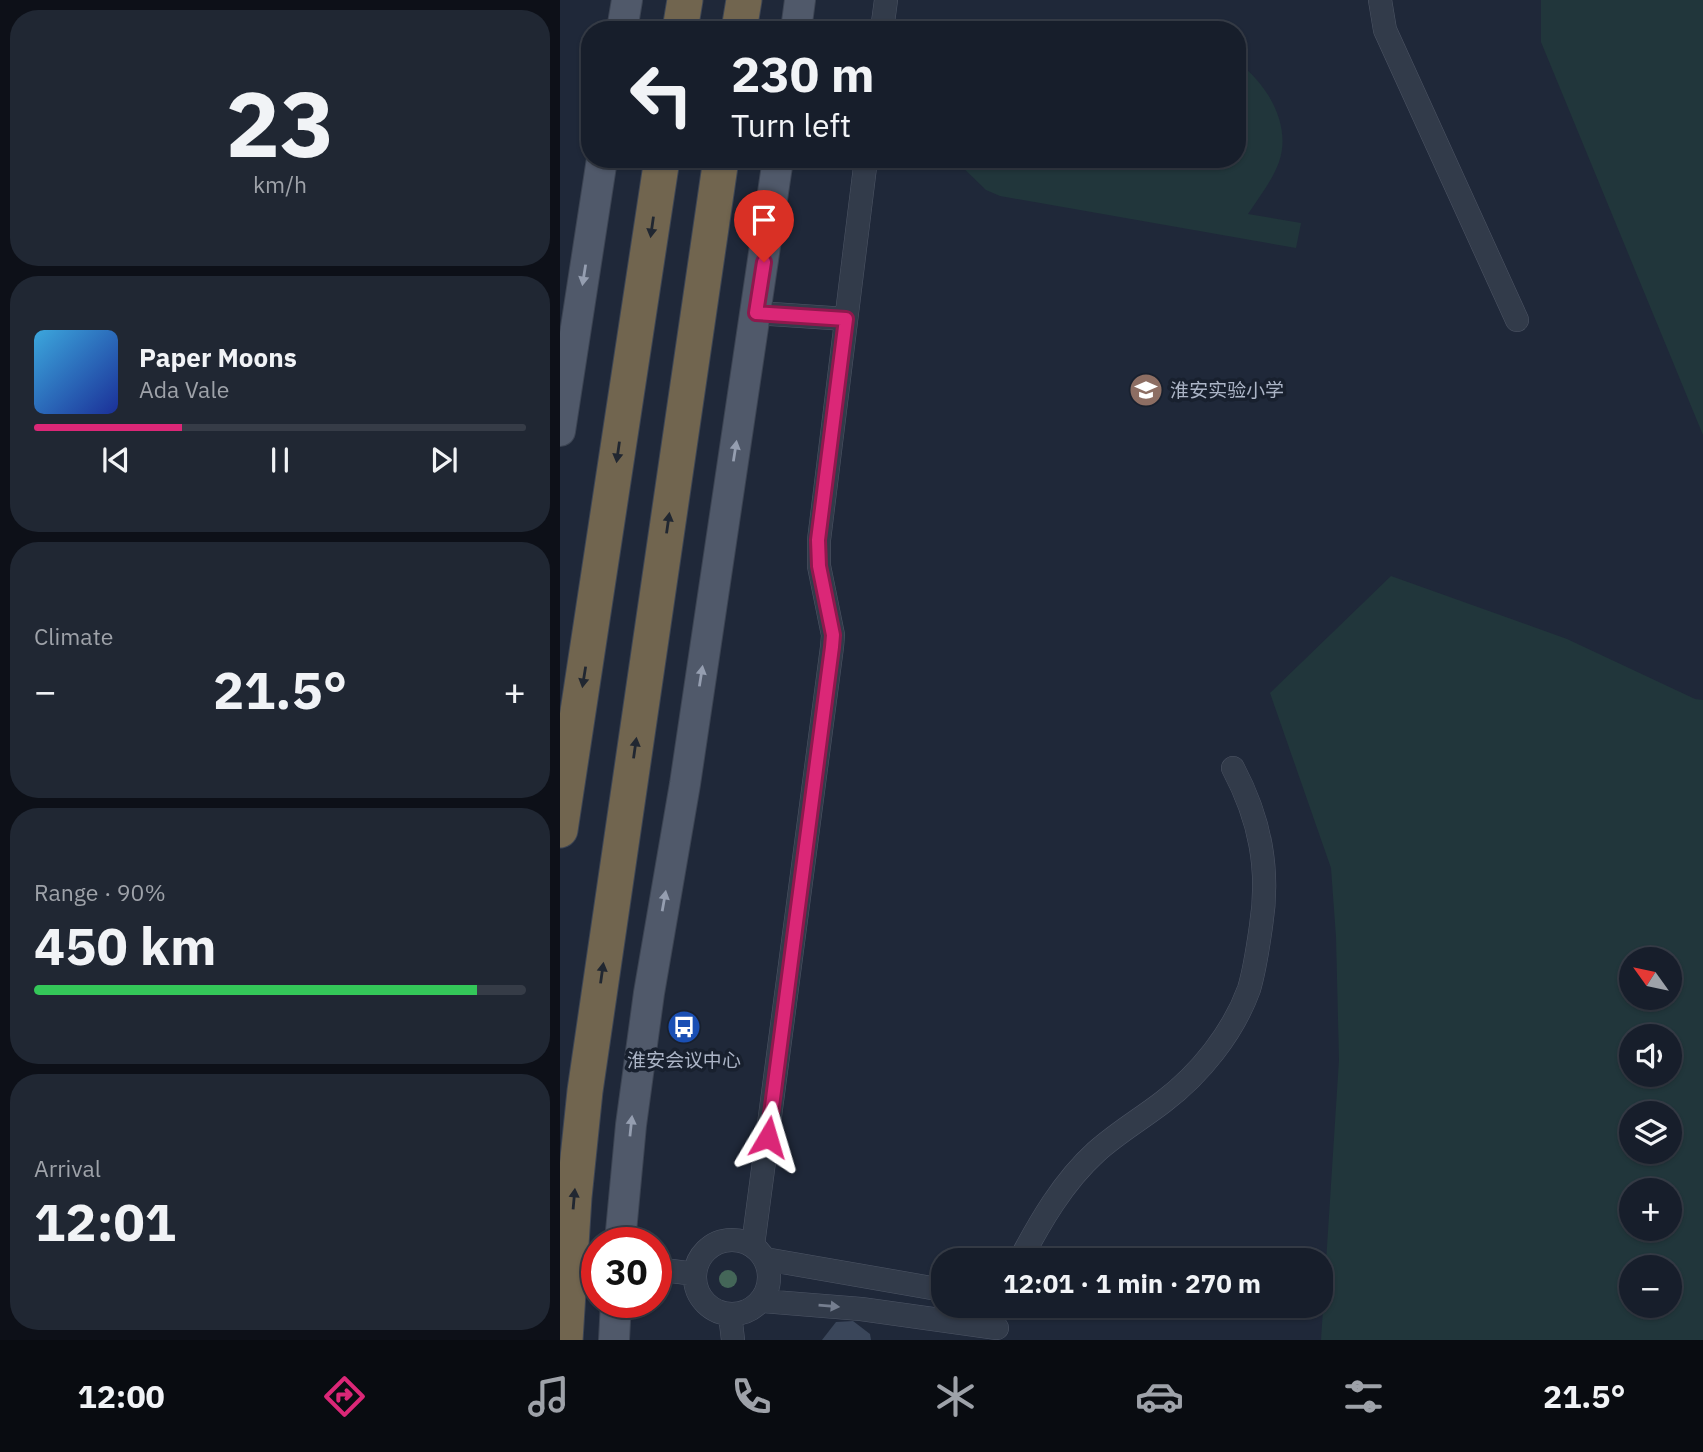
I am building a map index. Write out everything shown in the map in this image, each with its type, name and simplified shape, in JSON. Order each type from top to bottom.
[{"type":"highway","points":[[682,21],[685,0]]},
{"type":"highway","points":[[740,21],[744,0]]},
{"type":"highway","points":[[560,830],[661,168]]},
{"type":"highway","points":[[565,1340],[574,1197],[585,1091],[720,168]]},
{"type":"main road","points":[[624,21],[627,0]]},
{"type":"main road","points":[[797,21],[800,0]]},
{"type":"main road","points":[[560,431],[601,168]]},
{"type":"main road","points":[[621,1227],[631,1125],[647,1006],[685,783],[777,168]]},
{"type":"main road","points":[[614,1340],[615,1318]]},
{"type":"street","points":[[883,21],[886,0]]},
{"type":"street","points":[[1380,0],[1385,30],[1517,320]]},
{"type":"street","points":[[865,168],[818,540],[819,566],[833,635],[759,1252],[770,1279],[761,1301],[752,1309],[730,1314],[718,1312],[700,1297],[695,1274],[705,1251],[728,1239],[739,1240],[759,1252],[931,1288]]},
{"type":"street","points":[[756,313],[846,319]]},
{"type":"street","points":[[1027,1248],[1055,1201],[1094,1153],[1177,1091],[1210,1056],[1223,1040],[1249,989],[1263,911],[1265,875],[1249,798],[1233,768]]},
{"type":"street","points":[[672,1271],[695,1274]]},
{"type":"street","points":[[761,1301],[997,1324]]},
{"type":"street","points":[[730,1314],[733,1340]]},
{"type":"green space","points":[[1541,0],[1703,0],[1703,435],[1541,42]]},
{"type":"green space","points":[[1019,19],[1033,21],[1005,21]]},
{"type":"green space","points":[[1246,69],[1267,93],[1274,106],[1282,134],[1279,162],[1248,214],[1301,223],[1296,248],[1000,196],[986,190],[963,168],[1246,168]]},
{"type":"green space","points":[[1391,576],[1567,639],[1695,699],[1703,700],[1703,1340],[1321,1340],[1322,1318],[1333,1318],[1333,1248],[1327,1248],[1339,1060],[1336,937],[1331,868],[1270,693]]},
{"type":"building","points":[[853,1321],[870,1334],[871,1340],[822,1340],[836,1322]]},
{"type":"place","name":"淮安实验小学","points":[[1146,390]]},
{"type":"place","name":"淮安会议中心","points":[[684,1027]]},
{"type":"route","points":[[764,262],[756,313],[846,319],[818,540],[821,583],[830,617],[832,647],[768,1137]]}]
